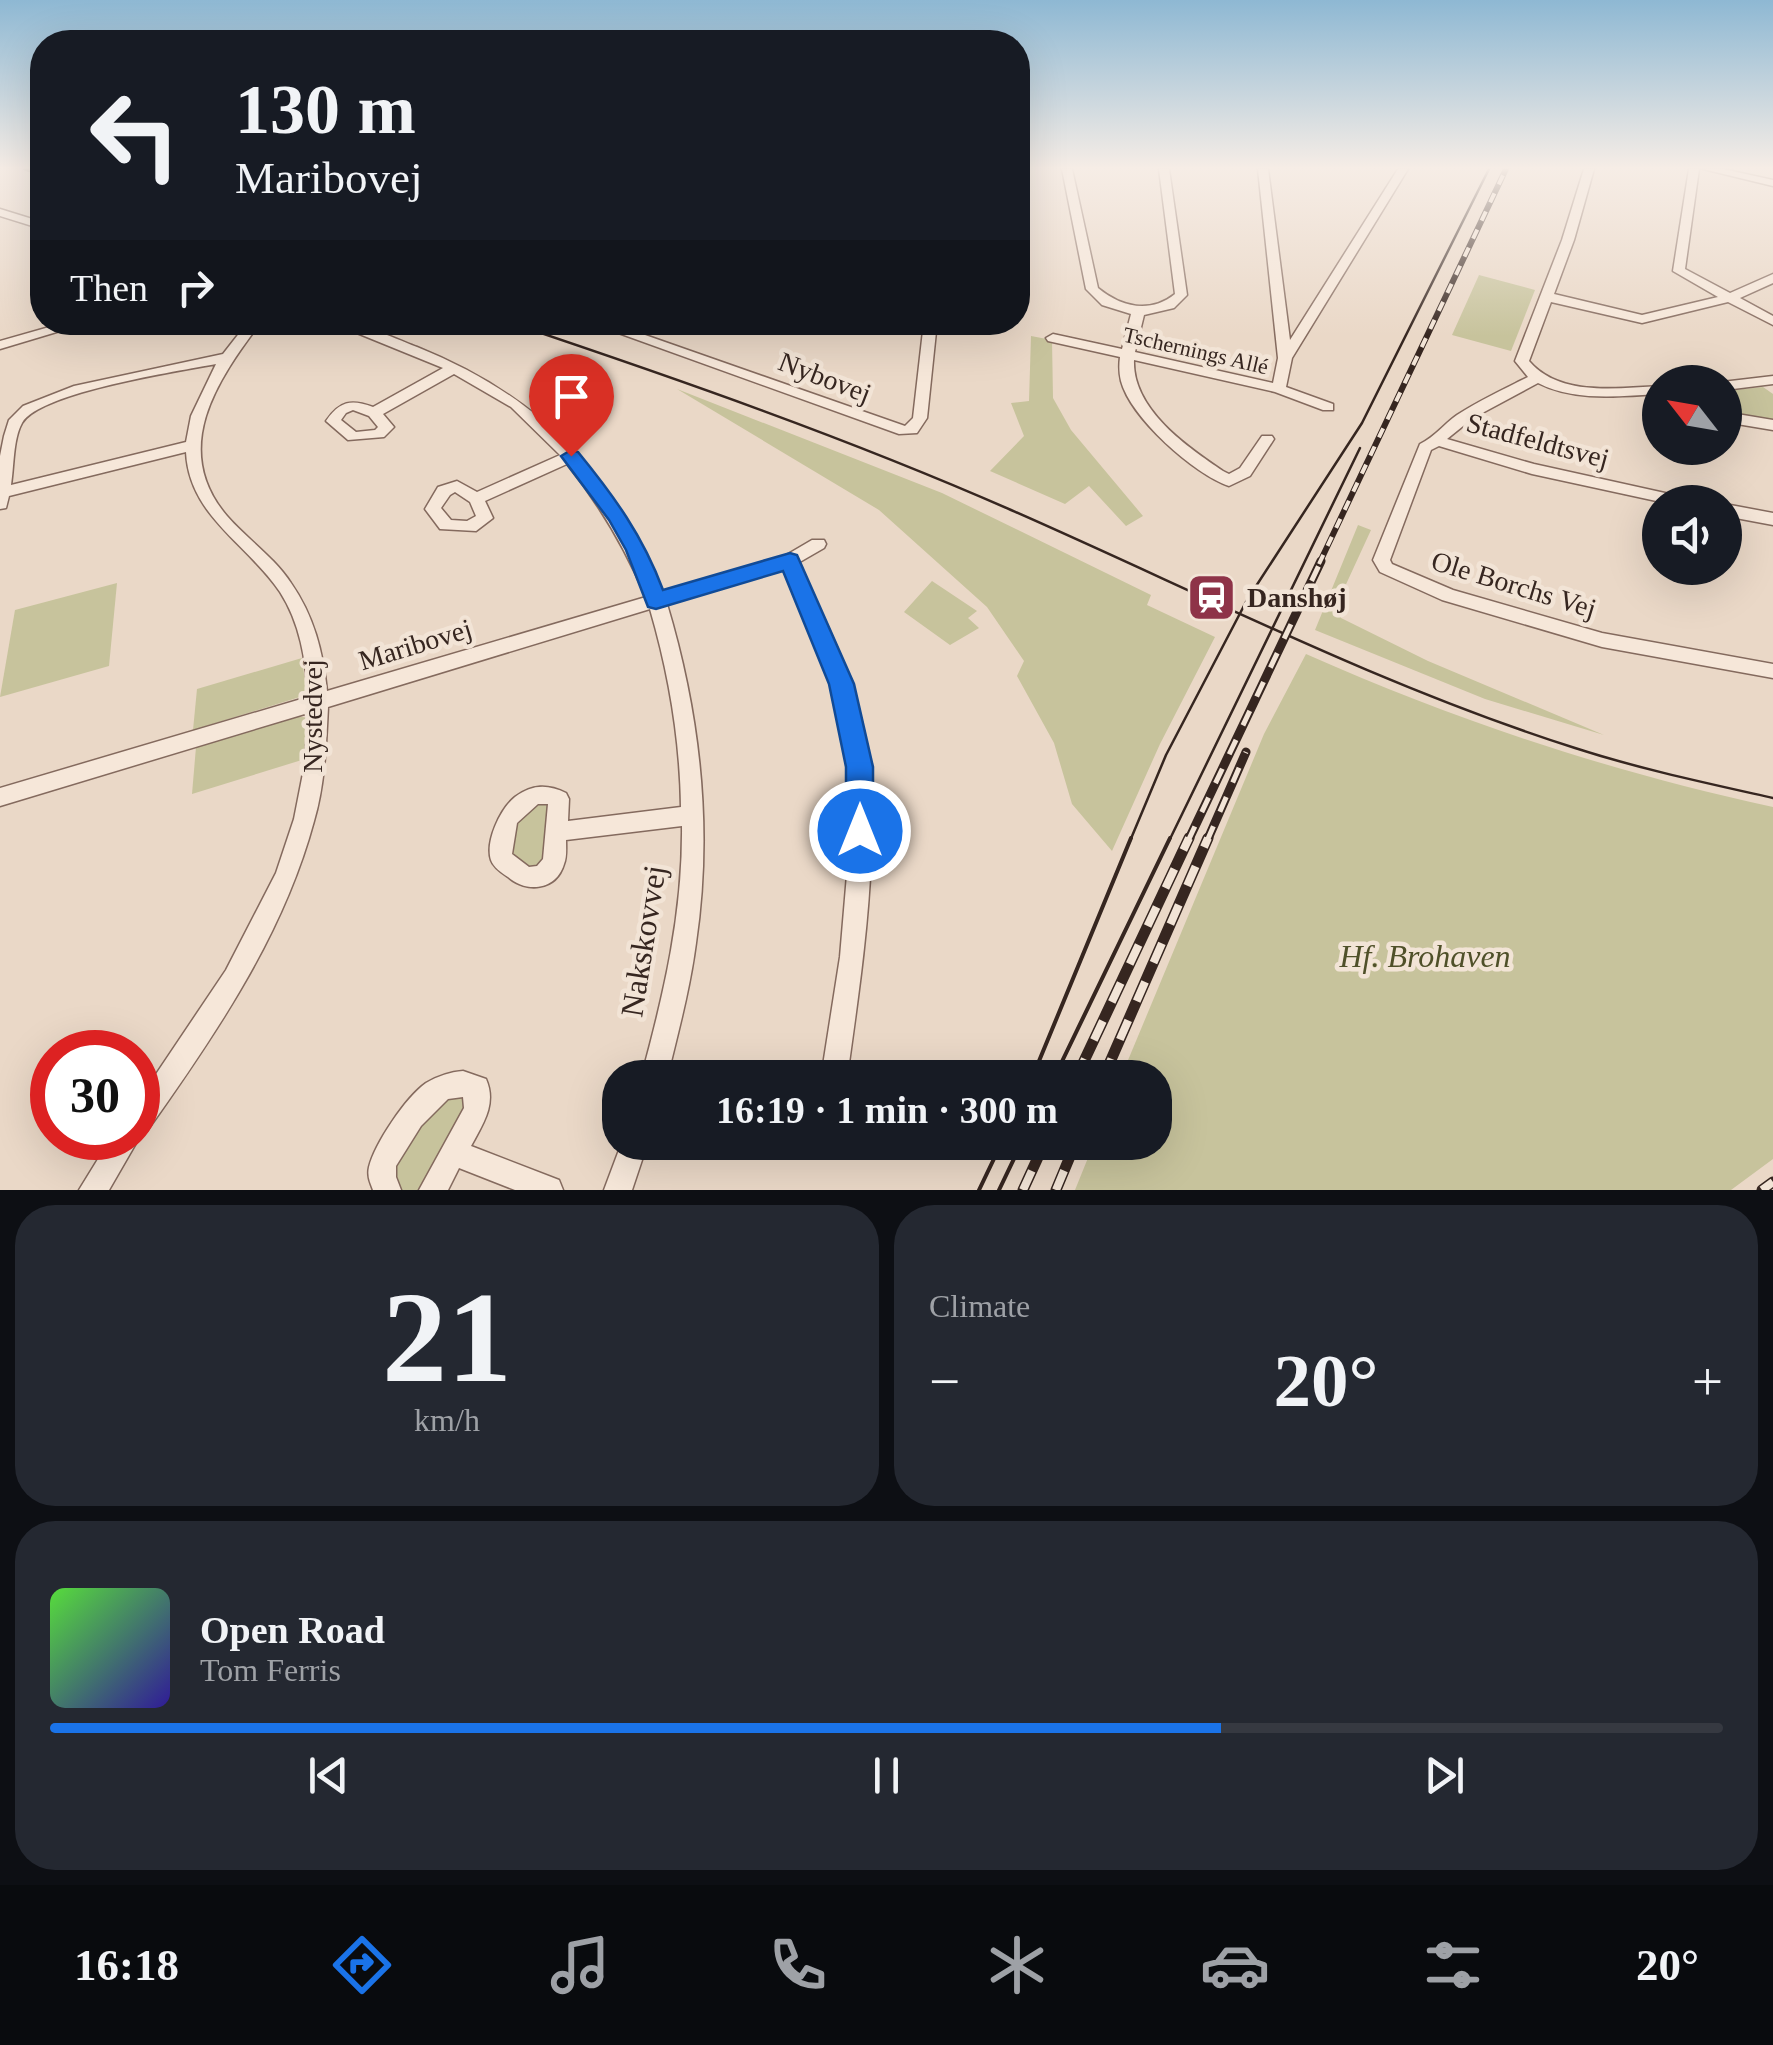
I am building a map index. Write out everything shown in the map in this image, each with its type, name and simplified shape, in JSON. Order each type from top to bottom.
[{"type":"street","points":[[1079,225],[1092,289],[1107,302],[1138,312],[1170,306],[1181,295],[1171,225]]},
{"type":"street","points":[[1269,225],[1285,358],[1279,388]]},
{"type":"street","points":[[1285,358],[1365,225]]},
{"type":"street","points":[[1571,225],[1522,361],[1539,377],[1572,389],[1642,391]]},
{"type":"street","points":[[1686,225],[1679,271],[1773,322]]},
{"type":"street","points":[[1548,297],[1632,319],[1730,298],[1773,278]]},
{"type":"street","points":[[1138,312],[1128,355],[1128,384],[1137,400],[1220,478],[1229,481],[1245,472],[1267,439]]},
{"type":"street","points":[[0,342],[30,335]]},
{"type":"street","points":[[224,358],[63,393],[28,408],[16,420],[1,496],[191,446],[193,426],[224,358],[244,335]]},
{"type":"street","name":"Nakskovvej","points":[[369,335],[454,368],[520,407],[571,456],[618,516],[637,550],[686,703],[694,815],[690,902],[681,963],[658,1060]]},
{"type":"street","name":"Nybovej","points":[[634,335],[896,430],[912,430],[920,418],[930,335]]},
{"type":"street","name":"Tschernings Allé","points":[[1053,338],[1279,388],[1328,407]]},
{"type":"street","points":[[374,414],[454,368]]},
{"type":"street","name":"Ole Borchs Vej","points":[[1539,377],[1442,432],[1438,441],[1421,453],[1383,550],[1381,560],[1386,568],[1448,596],[1574,633],[1666,654],[1773,670]]},
{"type":"street","points":[[1742,385],[1770,384]]},
{"type":"street","points":[[1742,420],[1773,425]]},
{"type":"street","name":"Stadfeldtsvej","points":[[1438,441],[1532,469],[1642,493]]},
{"type":"street","name":"Nystedvej","points":[[160,1089],[235,976],[270,909],[305,821],[316,774],[318,702],[312,648],[297,606],[275,573],[216,513],[202,491],[191,446]]},
{"type":"street","points":[[476,499],[571,456]]},
{"type":"street","points":[[1742,513],[1773,519]]},
{"type":"street","name":"Maribovej","points":[[0,797],[790,561],[818,544]]},
{"type":"street","points":[[790,561],[842,684],[860,767],[860,864],[852,958],[837,1060]]},
{"type":"street","name":"Nakskovvej","points":[[556,832],[694,815]]},
{"type":"street","points":[[387,1190],[381,1174],[386,1160],[424,1098],[461,1083],[477,1088],[477,1110],[433,1190]]},
{"type":"street","points":[[454,1154],[549,1190]]},
{"type":"street","points":[[93,1190],[112,1160]]},
{"type":"street","points":[[618,1190],[628,1160]]},
{"type":"green space","points":[[1479,275],[1535,290],[1511,351],[1452,335]]},
{"type":"green space","points":[[1031,336],[1052,340],[1053,398],[1071,430],[1143,516],[1126,526],[1089,486],[1065,504],[990,471],[1024,436],[1011,403],[1029,401]]},
{"type":"green space","points":[[1763,387],[1773,394],[1773,422],[1742,417],[1742,389]]},
{"type":"green space","points":[[677,389],[942,493],[1151,595],[1147,605],[1215,637],[1160,744],[1112,851],[1072,804],[1054,743],[1017,676],[1024,661],[987,607],[879,510]]},
{"type":"green space","points":[[1358,525],[1371,530],[1342,593],[1341,618],[1428,661],[1604,735],[1485,699],[1315,630]]},
{"type":"green space","points":[[932,581],[977,611],[968,618],[979,628],[950,645],[904,612]]},
{"type":"green space","points":[[117,583],[109,666],[0,697],[15,610]]},
{"type":"green space","name":"Hf. Brohaven","points":[[1306,654],[1421,702],[1535,742],[1593,761],[1773,807],[1773,1159],[1731,1190],[1075,1190],[1087,1160],[1172,1160],[1172,1060],[1128,1060],[1264,734]]},
{"type":"green space","points":[[302,658],[306,690],[303,696],[193,730],[197,689]]},
{"type":"green space","points":[[297,716],[308,718],[305,759],[192,794],[196,747]]},
{"type":"green space","points":[[537,800],[549,802],[545,862],[530,871],[509,858],[514,815]]},
{"type":"green space","points":[[463,1094],[469,1107],[424,1190],[401,1190],[392,1168],[430,1103]]},
{"type":"tram line","points":[[1240,613],[1362,423],[1461,225]]},
{"type":"tram line","points":[[546,335],[887,458],[1240,613]]},
{"type":"tram line","points":[[1272,628],[1360,448]]},
{"type":"tram line","points":[[1130,841],[1166,755],[1240,613]]},
{"type":"tram line","points":[[1240,613],[1272,628]]},
{"type":"tram line","points":[[1169,841],[1272,628]]},
{"type":"tram line","points":[[1272,628],[1431,696],[1575,748],[1773,798]]},
{"type":"tram line","points":[[1039,1060],[1131,838]]},
{"type":"tram line","points":[[1063,1060],[1170,838]]},
{"type":"tram line","points":[[979,1190],[993,1160]]},
{"type":"tram line","points":[[999,1190],[1013,1160]]},
{"type":"railway","points":[[1319,564],[1480,225]]},
{"type":"railway","points":[[1188,841],[1321,561]]},
{"type":"railway","points":[[1207,841],[1246,752]]},
{"type":"railway","points":[[1084,1060],[1189,838]]},
{"type":"railway","points":[[1111,1060],[1208,838]]},
{"type":"railway","points":[[1023,1190],[1037,1160]]},
{"type":"railway","points":[[1056,1190],[1068,1160]]},
{"type":"railway","points":[[1762,1190],[1773,1182]]},
{"type":"place","name":"Danshøj","points":[[1212,597]]},
{"type":"route","points":[[571,456],[618,516],[637,550],[656,600],[790,561],[842,684],[860,767],[860,831]]}]
